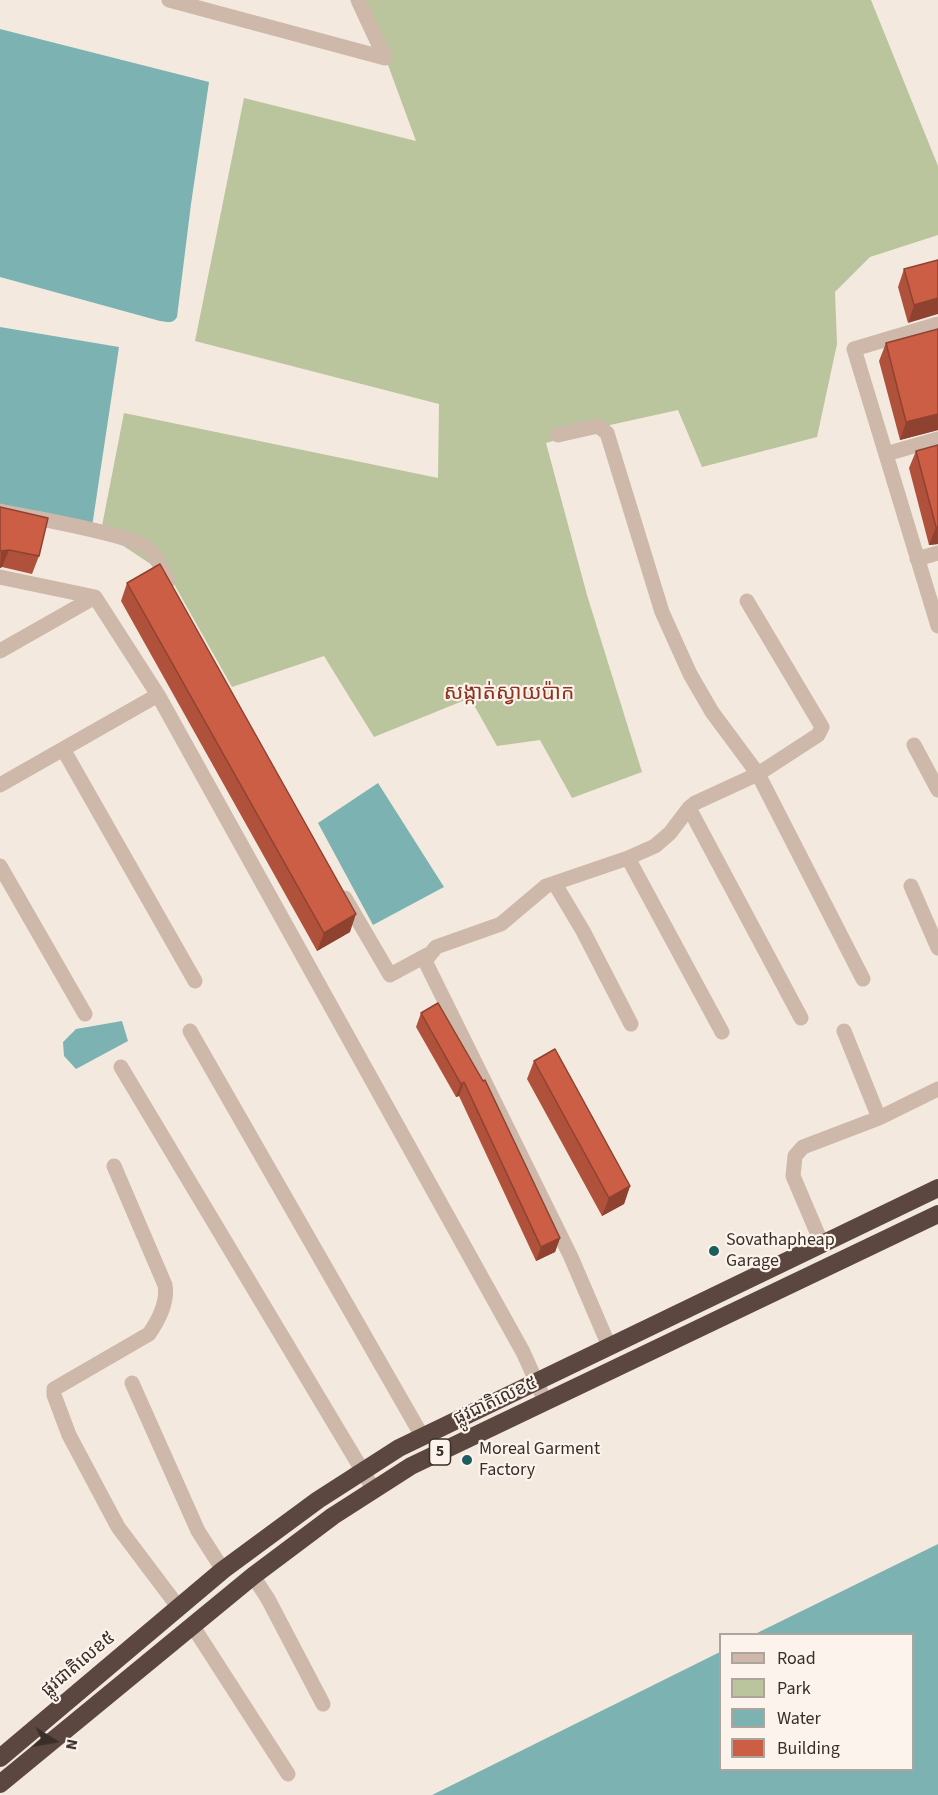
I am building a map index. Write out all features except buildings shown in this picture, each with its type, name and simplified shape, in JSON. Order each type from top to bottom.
[{"type":"highway","name":"ផ្លូវជាតិលេខ៥","points":[[0,1758],[224,1570],[361,1471],[422,1436],[938,1188]]},
{"type":"highway","name":"ផ្លូវជាតិលេខ៥","points":[[0,1784],[253,1576],[333,1516],[374,1490],[435,1454],[938,1214]]},
{"type":"highway","points":[[799,1255],[809,1275]]},
{"type":"highway","points":[[660,1322],[670,1342]]},
{"type":"street","points":[[169,0],[385,58],[358,0]]},
{"type":"street","points":[[938,324],[854,349],[938,626]]},
{"type":"street","points":[[558,435],[598,426],[608,433],[662,612],[690,674],[712,712],[758,774],[863,979]]},
{"type":"street","points":[[886,454],[938,439]]},
{"type":"street","points":[[0,510],[100,532],[141,544],[153,554],[176,596]]},
{"type":"street","points":[[917,560],[938,553]]},
{"type":"street","points":[[0,576],[95,597],[158,695],[523,1352],[546,1401]]},
{"type":"street","points":[[0,651],[95,597]]},
{"type":"street","points":[[340,889],[387,973],[392,975],[427,955],[436,947],[501,924],[546,886],[628,858],[663,840],[695,803],[758,774],[818,735],[822,729],[747,601]]},
{"type":"street","points":[[0,785],[158,695]]},
{"type":"street","points":[[914,745],[938,790]]},
{"type":"street","points":[[63,749],[195,981]]},
{"type":"street","points":[[689,808],[801,1018]]},
{"type":"street","points":[[628,858],[722,1032]]},
{"type":"street","points":[[0,866],[85,1014]]},
{"type":"street","points":[[555,884],[583,931],[631,1024]]},
{"type":"street","points":[[911,886],[938,948]]},
{"type":"street","points":[[427,955],[425,961],[428,968],[572,1257],[609,1346]]},
{"type":"street","points":[[190,1031],[422,1436]]},
{"type":"street","points":[[844,1031],[879,1118]]},
{"type":"street","points":[[121,1067],[374,1490]]},
{"type":"street","points":[[822,1244],[793,1176],[795,1156],[803,1147],[879,1118],[938,1089]]},
{"type":"street","points":[[114,1166],[165,1285],[164,1304],[149,1334],[54,1389],[54,1392],[69,1435],[118,1527],[179,1608]]},
{"type":"street","points":[[132,1383],[198,1531],[224,1570]]},
{"type":"street","points":[[253,1576],[268,1599],[323,1704]]},
{"type":"street","points":[[192,1625],[288,1774]]},
{"type":"green space","points":[[364,0],[871,0],[938,166],[938,235],[870,257],[835,292],[837,344],[817,437],[702,467],[678,410],[601,427],[546,443],[587,595],[642,772],[572,798],[540,740],[497,746],[470,698],[374,737],[324,656],[232,687],[170,577],[101,531],[124,413],[438,478],[439,404],[195,341],[244,98],[416,141]]},
{"type":"water","points":[[0,29],[209,82],[177,317],[174,321],[160,321],[0,277]]},
{"type":"water","points":[[0,327],[119,347],[92,527],[0,506]]},
{"type":"water","points":[[378,783],[444,887],[373,925],[318,823]]},
{"type":"water","points":[[122,1021],[128,1041],[76,1069],[64,1056],[63,1042],[76,1029]]},
{"type":"water","points":[[938,1544],[938,1795],[432,1795],[719,1652],[719,1771],[914,1771],[914,1633],[757,1633]]},
{"type":"place","name":"Sovathapheap Garage","points":[[714,1251]]},
{"type":"place","name":"Moreal Garment Factory","points":[[467,1460]]},
{"type":"district","name":"សង្កាត់ស្វាយប៉ាក","points":[[509,694]]}]
